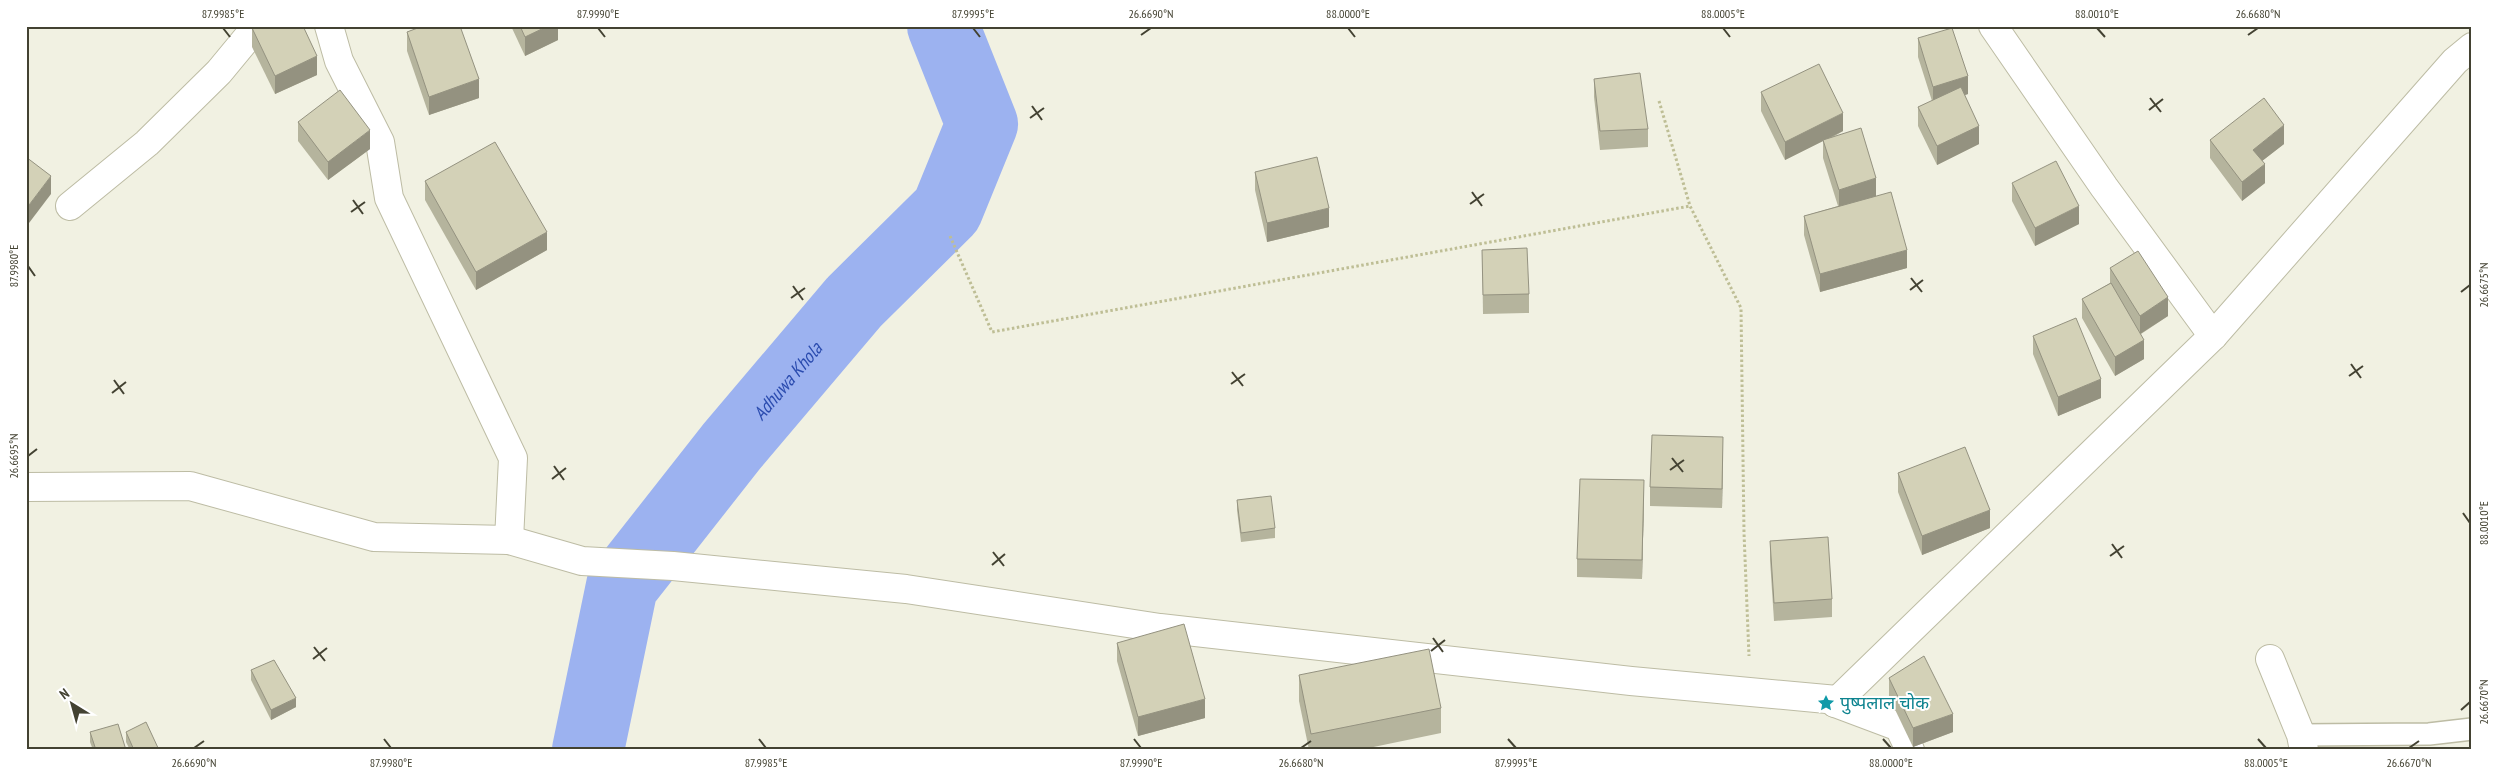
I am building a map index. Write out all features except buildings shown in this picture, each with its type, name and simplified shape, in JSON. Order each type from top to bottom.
[{"type":"street","points":[[70,206],[147,143],[219,72],[257,26]]},
{"type":"street","points":[[329,26],[339,61],[380,142],[389,198],[513,458],[509,540]]},
{"type":"street","points":[[1993,26],[2104,187],[2213,336]]},
{"type":"street","points":[[1835,702],[2213,336],[2456,61],[2472,47]]},
{"type":"street","points":[[26,487],[190,486],[374,537],[509,540],[582,561],[673,566],[906,589],[1160,628],[1837,700],[1835,702],[1899,727],[1910,750]]},
{"type":"street","points":[[2270,659],[2302,742]]},
{"type":"lane","points":[[2302,742],[2429,734],[2472,729]]},
{"type":"path","points":[[1659,101],[1690,206],[1741,308],[1744,533],[1751,692]]},
{"type":"path","points":[[950,236],[992,332],[1690,206]]},
{"type":"waterway","name":"Adhuwa Khola","points":[[588,750],[622,586],[732,446],[854,302],[947,210],[982,124],[943,26]]},
{"type":"waterway","points":[[595,726],[601,750]]},
{"type":"place","name":"पुष्पलाल चोक","points":[[1826,703]]}]
